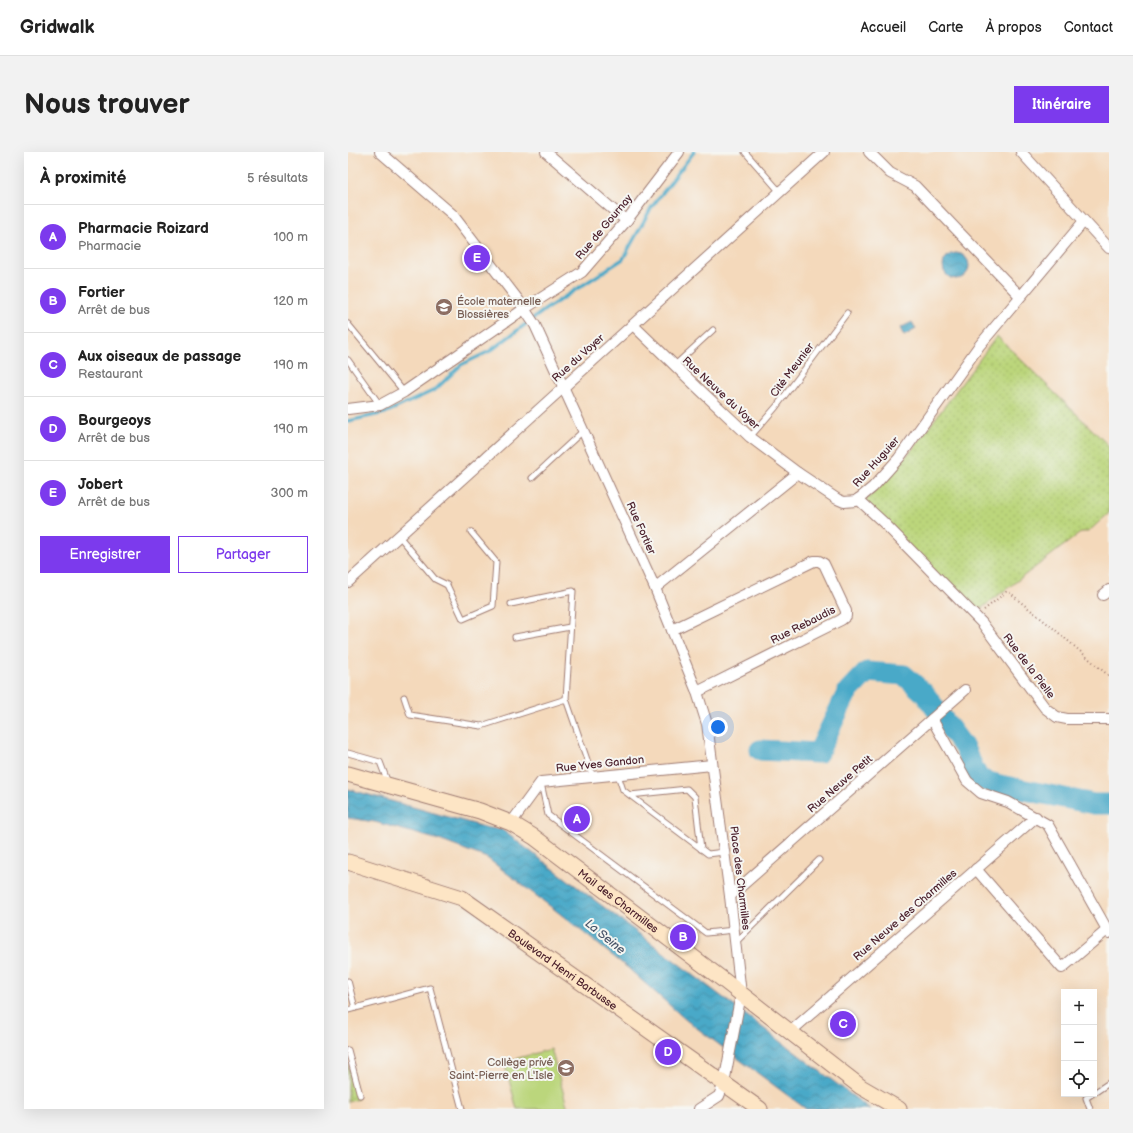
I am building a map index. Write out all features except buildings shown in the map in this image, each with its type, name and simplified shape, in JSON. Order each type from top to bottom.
[{"type":"main road","name":"Mail des Charmilles","points":[[348,774],[480,811],[511,823],[534,837],[861,1087],[900,1109]]},
{"type":"main road","name":"Boulevard Henri Barbusse","points":[[348,862],[462,898],[725,1079],[760,1109]]},
{"type":"street","name":"Rue Fortier","points":[[380,152],[452,214],[536,325],[655,588],[697,692],[707,724],[712,765]]},
{"type":"street","points":[[546,152],[627,220]]},
{"type":"street","name":"Rue de Gournay","points":[[348,409],[380,405],[404,392],[527,313],[582,272],[627,220],[679,152]]},
{"type":"street","name":"Rue du Voyer","points":[[348,582],[824,152]]},
{"type":"street","points":[[869,152],[890,173],[915,186],[1020,296]]},
{"type":"street","points":[[1020,152],[1109,248]]},
{"type":"street","name":"Rue Huguier","points":[[798,473],[844,502],[852,502],[858,499],[873,487],[899,458],[980,346],[1020,296],[1084,221]]},
{"type":"street","name":"Rue Neuve du Voyer","points":[[633,324],[750,437],[798,473]]},
{"type":"street","points":[[655,588],[798,473]]},
{"type":"street","name":"Rue de la Pielle","points":[[858,499],[883,522],[979,620],[1045,708],[1057,717],[1067,719],[1109,719]]},
{"type":"street","name":"Rue Rebaudis","points":[[672,630],[814,561],[819,561],[824,564],[846,611],[846,616],[841,620],[697,692]]},
{"type":"street","name":"Rue Neuve Petit","points":[[730,896],[965,690]]},
{"type":"street","points":[[934,718],[968,781],[981,793],[1008,802],[1048,825],[1108,932],[1062,968],[976,869]]},
{"type":"street","name":"Rue Yves Gandon","points":[[541,782],[712,765]]},
{"type":"street","name":"Place des Charmilles","points":[[699,1109],[719,1096],[725,1079],[741,994],[736,942],[712,765]]},
{"type":"street","points":[[511,823],[541,782]]},
{"type":"street","name":"Rue Neuve des Charmilles","points":[[790,1032],[1036,817]]},
{"type":"lane","points":[[745,152],[780,192]]},
{"type":"lane","name":"Cité Meunier","points":[[750,437],[776,407],[847,313]]},
{"type":"lane","points":[[348,324],[404,392]]},
{"type":"lane","points":[[675,365],[714,330]]},
{"type":"lane","points":[[348,360],[380,405]]},
{"type":"lane","points":[[532,478],[584,430]]},
{"type":"lane","points":[[399,536],[435,579],[447,585],[463,619],[493,606],[496,562],[471,532]]},
{"type":"lane","points":[[511,604],[573,591],[566,699],[593,777]]},
{"type":"lane","points":[[515,637],[570,627]]},
{"type":"lane","points":[[404,697],[410,714],[481,726],[566,699]]},
{"type":"lane","points":[[348,753],[380,762],[389,786]]},
{"type":"lane","points":[[618,775],[623,790],[701,849],[708,854],[724,852]]},
{"type":"lane","points":[[541,782],[548,815],[706,934],[734,930]]},
{"type":"lane","points":[[630,795],[687,789],[695,797],[701,849]]},
{"type":"lane","points":[[736,942],[819,860]]},
{"type":"lane","points":[[348,981],[355,1008]]},
{"type":"lane","points":[[348,1010],[430,988],[462,1109]]},
{"type":"lane","points":[[348,1050],[360,1095]]},
{"type":"lane","points":[[1097,1090],[1109,1083]]},
{"type":"lane","points":[[1087,1097],[1086,1098],[1090,1109]]},
{"type":"path","points":[[979,620],[1006,592],[1011,593],[1109,676]]},
{"type":"green space","points":[[997,336],[1109,446],[1109,513],[1088,532],[1082,532],[1075,537],[975,613],[865,501],[912,450]]},
{"type":"green space","points":[[551,1049],[568,1109],[517,1109],[504,1062]]},
{"type":"green space","points":[[348,1064],[358,1099],[348,1102]]},
{"type":"water","points":[[956,253],[965,257],[969,266],[965,275],[956,279],[947,275],[943,266],[947,257]]},
{"type":"water","points":[[912,322],[916,329],[904,336],[900,328]]},
{"type":"water","name":"La Seine","points":[[348,789],[488,828],[501,829],[870,1109],[806,1109],[686,1020],[628,968],[487,858],[439,840],[375,822],[348,818]]},
{"type":"waterway","points":[[348,421],[385,413],[435,390],[461,365],[490,351],[546,309],[623,259],[651,208],[694,152]]},
{"type":"waterway","points":[[760,750],[818,753],[847,693],[867,672],[904,675],[924,693],[963,746],[979,779],[1000,785],[1094,804],[1109,804]]},
{"type":"place","name":"Jobert","points":[[477,258]]},
{"type":"place","name":"École maternelle Blossières","points":[[444,307]]},
{"type":"place","name":"Pharmacie Roizard","points":[[577,819]]},
{"type":"place","name":"Fortier","points":[[683,937]]},
{"type":"place","name":"Aux oiseaux de passage","points":[[843,1024]]},
{"type":"place","name":"Bourgeoys","points":[[668,1052]]},
{"type":"place","name":"Collège privé Saint-Pierre en L'Isle","points":[[566,1068]]}]
